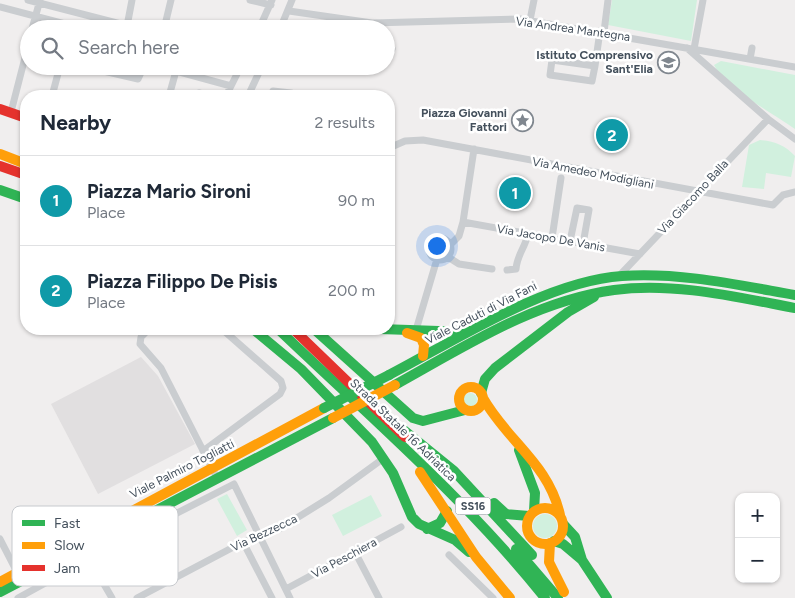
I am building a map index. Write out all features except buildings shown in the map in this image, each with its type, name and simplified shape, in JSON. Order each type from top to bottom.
[{"type":"main road","points":[[0,109],[20,116]]},
{"type":"main road","points":[[0,154],[20,162]]},
{"type":"main road","points":[[0,166],[20,173]]},
{"type":"main road","points":[[0,190],[20,197]]},
{"type":"main road","name":"Viale Caduti di Via Fani","points":[[324,408],[546,294],[580,284],[620,276],[675,277],[795,295]]},
{"type":"main road","name":"Viale Caduti di Via Fani","points":[[333,418],[503,327],[561,301],[604,292],[653,288],[795,308]]},
{"type":"main road","points":[[321,335],[412,418],[423,420],[441,414],[470,410],[481,406],[485,379],[495,368],[568,312],[604,292]]},
{"type":"main road","points":[[395,330],[469,332]]},
{"type":"main road","points":[[395,331],[421,338],[424,345],[423,356]]},
{"type":"main road","points":[[261,335],[328,396],[368,437],[384,458],[412,517],[427,528],[455,540],[476,557]]},
{"type":"main road","name":"Strada Statale 16 Adriatica","points":[[285,335],[381,420],[564,596]]},
{"type":"main road","name":"Strada Statale 16 Adriatica","points":[[299,335],[464,506],[518,564],[545,598]]},
{"type":"main road","points":[[441,414],[465,388],[472,387],[482,395],[496,420],[539,467],[558,497],[561,534],[552,542],[547,550],[548,561],[564,596]]},
{"type":"main road","points":[[460,394],[459,401],[470,410],[496,420]]},
{"type":"main road","name":"Viale Palmiro Togliatti","points":[[156,506],[324,408]]},
{"type":"main road","name":"Viale Palmiro Togliatti","points":[[152,506],[214,473],[333,418]]},
{"type":"main road","points":[[381,420],[408,433],[506,514],[532,513],[545,507],[561,519],[575,537],[582,560]]},
{"type":"main road","points":[[381,420],[430,485],[476,557],[510,598]]},
{"type":"main road","points":[[517,445],[535,493],[532,513],[526,526],[530,537],[539,543],[552,542],[564,544],[582,560],[607,598]]},
{"type":"main road","points":[[438,458],[498,518],[564,596]]},
{"type":"main road","points":[[427,528],[436,527],[444,521],[447,511]]},
{"type":"main road","name":"Viale Palmiro Togliatti","points":[[0,592],[12,583]]},
{"type":"street","points":[[28,0],[40,1],[106,20]]},
{"type":"street","points":[[128,20],[132,0]]},
{"type":"street","points":[[166,20],[171,0]]},
{"type":"street","points":[[250,0],[271,3],[264,20]]},
{"type":"street","points":[[284,20],[292,0]]},
{"type":"street","points":[[530,20],[534,0]]},
{"type":"street","points":[[595,66],[552,60],[550,74],[592,81],[602,32],[608,0]]},
{"type":"street","points":[[703,0],[690,48],[768,119],[795,139]]},
{"type":"street","points":[[34,20],[40,1]]},
{"type":"street","points":[[0,7],[50,20]]},
{"type":"street","name":"Via Andrea Mantegna","points":[[289,11],[332,20]]},
{"type":"street","name":"Via Andrea Mantegna","points":[[395,25],[530,20],[795,67]]},
{"type":"street","points":[[750,59],[752,48]]},
{"type":"street","points":[[11,112],[21,75]]},
{"type":"street","points":[[54,90],[58,75]]},
{"type":"street","points":[[121,75],[138,79],[140,75]]},
{"type":"street","points":[[171,90],[175,75]]},
{"type":"street","points":[[191,75],[232,86]]},
{"type":"street","points":[[230,90],[237,75]]},
{"type":"street","points":[[251,90],[258,75]]},
{"type":"street","name":"Via Giacomo Balla","points":[[620,276],[696,192],[768,119]]},
{"type":"street","name":"Via Amedeo Modigliani","points":[[395,146],[405,142],[423,140],[773,205],[784,195],[795,192]]},
{"type":"street","points":[[451,244],[459,236],[463,222],[474,149]]},
{"type":"street","points":[[552,238],[561,178]]},
{"type":"street","points":[[570,241],[577,208],[589,210],[583,244]]},
{"type":"street","name":"Via Jacopo De Vanis","points":[[463,222],[640,254]]},
{"type":"street","points":[[507,270],[516,270],[518,255],[525,247],[528,234]]},
{"type":"street","points":[[437,259],[429,252],[431,241],[441,237],[451,244],[452,249],[448,257]]},
{"type":"street","points":[[437,259],[448,257],[459,264],[492,269]]},
{"type":"street","points":[[416,330],[437,259]]},
{"type":"street","points":[[143,335],[140,344],[161,368],[214,473]]},
{"type":"street","points":[[203,451],[280,394],[283,388],[281,381],[229,335]]},
{"type":"street","name":"Via Bezzecca","points":[[178,577],[243,542],[279,529],[303,515],[384,458]]},
{"type":"street","points":[[178,513],[234,484],[290,598]]},
{"type":"street","name":"Via Peschiera","points":[[286,588],[401,527]]},
{"type":"street","points":[[0,539],[12,562]]},
{"type":"street","points":[[243,542],[272,598]]},
{"type":"street","points":[[355,552],[378,598]]},
{"type":"street","points":[[449,555],[493,598]]},
{"type":"street","points":[[18,598],[39,586]]},
{"type":"street","points":[[105,586],[112,598]]},
{"type":"street","name":"Via Bezzecca","points":[[138,598],[160,586]]},
{"type":"shaded area","points":[[141,357],[158,376],[195,444],[98,494],[51,404]]},
{"type":"green space","points":[[612,0],[697,0],[691,41],[608,25]]},
{"type":"green space","points":[[721,61],[795,75],[795,129],[739,92],[729,83],[714,65]]},
{"type":"green space","points":[[760,140],[779,144],[795,156],[791,177],[766,173],[764,189],[742,187],[749,145]]},
{"type":"green space","points":[[470,393],[475,395],[477,400],[475,405],[470,407],[465,405],[463,400],[465,395]]},
{"type":"green space","points":[[227,494],[247,530],[237,536],[217,499]]},
{"type":"green space","points":[[371,495],[382,516],[343,536],[332,515]]},
{"type":"green space","points":[[545,514],[554,517],[557,526],[554,535],[545,538],[536,535],[533,526],[536,517]]},
{"type":"traffic: fast","points":[[0,190],[20,197]]},
{"type":"traffic: fast","points":[[389,375],[472,330],[533,300],[593,280],[622,276],[665,276],[709,280],[795,295]]},
{"type":"traffic: fast","points":[[395,385],[500,327],[556,304],[614,290],[637,288],[682,289],[728,295],[795,308]]},
{"type":"traffic: fast","points":[[481,393],[485,379],[495,368],[568,312],[594,297]]},
{"type":"traffic: fast","points":[[395,330],[468,332]]},
{"type":"traffic: fast","points":[[260,335],[301,369],[372,442],[393,473],[412,517],[419,524],[455,540],[469,552]]},
{"type":"traffic: fast","points":[[284,335],[450,492],[483,526],[545,598]]},
{"type":"traffic: fast","points":[[321,335],[413,418],[423,421],[465,410]]},
{"type":"traffic: fast","points":[[324,408],[389,375]]},
{"type":"traffic: fast","points":[[165,506],[333,418]]},
{"type":"traffic: fast","points":[[401,428],[454,471],[532,555]]},
{"type":"traffic: fast","points":[[519,450],[535,493],[534,511]]},
{"type":"traffic: fast","points":[[494,503],[506,514],[529,516]]},
{"type":"traffic: fast","points":[[427,529],[440,523],[447,511]]},
{"type":"traffic: fast","points":[[563,524],[575,537],[582,560],[607,598]]},
{"type":"traffic: fast","points":[[554,541],[563,544],[582,560]]},
{"type":"traffic: fast","points":[[516,549],[558,598]]},
{"type":"traffic: fast","points":[[0,592],[12,586]]},
{"type":"traffic: slow","points":[[0,154],[20,162]]},
{"type":"traffic: slow","points":[[407,333],[421,338],[424,345],[423,356]]},
{"type":"traffic: slow","points":[[333,418],[395,385]]},
{"type":"traffic: slow","points":[[471,387],[476,388],[482,394],[483,399],[482,404],[476,410],[471,411],[466,410],[460,404],[459,399],[460,394],[466,388],[471,387]]},
{"type":"traffic: slow","points":[[483,398],[493,414],[547,481],[555,497],[560,515]]},
{"type":"traffic: slow","points":[[142,506],[324,408]]},
{"type":"traffic: slow","points":[[420,472],[476,557],[510,598]]},
{"type":"traffic: slow","points":[[545,508],[552,509],[558,513],[562,519],[563,526],[562,533],[558,539],[552,543],[545,544],[538,543],[532,539],[528,533],[527,526],[528,519],[532,513],[538,509],[545,508]]},
{"type":"traffic: slow","points":[[550,543],[549,562],[564,592]]},
{"type":"traffic: slow","points":[[0,582],[12,576]]},
{"type":"traffic: jam","points":[[0,109],[20,116]]},
{"type":"traffic: jam","points":[[0,166],[20,173]]},
{"type":"traffic: jam","points":[[299,335],[405,437]]},
{"type":"place","name":"Istituto Comprensivo Sant'Elia","points":[[669,62]]},
{"type":"place","name":"Piazza Giovanni Fattori","points":[[523,120]]},
{"type":"place","name":"Piazza Filippo De Pisis","points":[[612,135]]},
{"type":"place","name":"Piazza Mario Sironi","points":[[515,193]]}]
